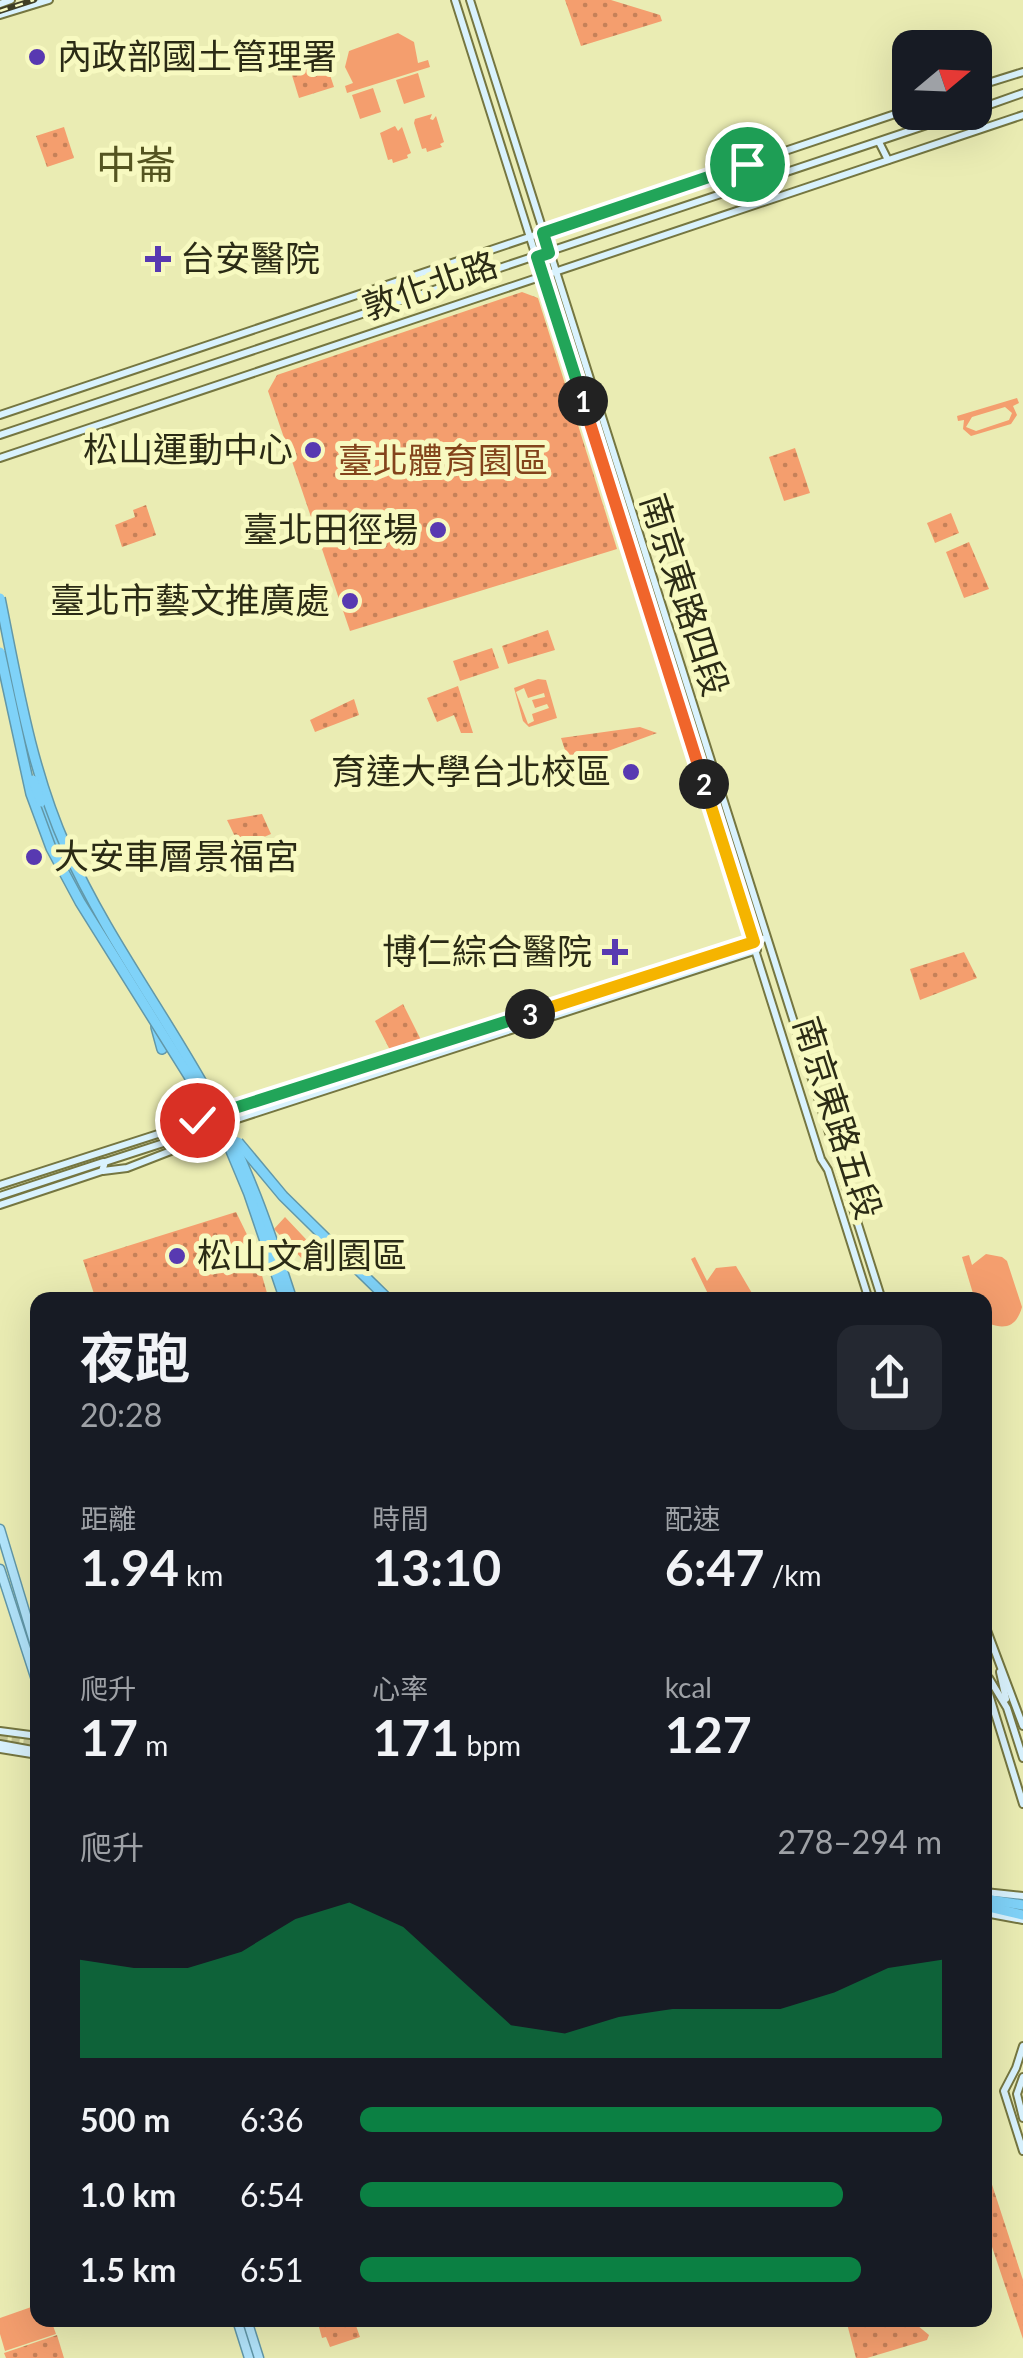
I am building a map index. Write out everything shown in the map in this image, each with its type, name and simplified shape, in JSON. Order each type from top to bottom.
[{"type":"highway","points":[[0,598],[50,809],[83,883],[250,1173],[287,1292]]},
{"type":"highway","points":[[0,652],[33,780],[49,823],[82,893],[152,1015],[216,1114]]},
{"type":"highway","points":[[0,652],[31,794],[51,848],[161,1035],[223,1131],[286,1292]]},
{"type":"highway","points":[[105,922],[172,1038],[198,1068]]},
{"type":"highway","points":[[152,1015],[162,1048]]},
{"type":"highway","points":[[225,1125],[283,1196],[380,1292]]},
{"type":"highway","points":[[992,1903],[1023,1908]]},
{"type":"main road","points":[[0,4],[12,0]]},
{"type":"main road","points":[[0,15],[48,0]]},
{"type":"main road","name":"南京東路四段","points":[[455,0],[757,950]]},
{"type":"main road","name":"南京東路四段","points":[[470,0],[771,953]]},
{"type":"main road","points":[[992,82],[1023,72]]},
{"type":"main road","points":[[992,104],[1023,93]]},
{"type":"main road","name":"敦化北路","points":[[0,458],[1023,115]]},
{"type":"main road","name":"敦化北路","points":[[0,415],[892,116]]},
{"type":"main road","name":"敦化北路","points":[[0,436],[915,130]]},
{"type":"main road","points":[[879,142],[888,160]]},
{"type":"main road","points":[[0,1196],[766,938]]},
{"type":"main road","points":[[0,1185],[216,1114],[757,950]]},
{"type":"main road","name":"南京東路五段","points":[[757,950],[821,1159],[867,1292]]},
{"type":"main road","name":"南京東路五段","points":[[771,953],[879,1292]]},
{"type":"main road","points":[[0,1205],[102,1171],[127,1168],[212,1135]]},
{"type":"main road","points":[[102,1171],[105,1162]]},
{"type":"main road","points":[[0,1529],[30,1628]]},
{"type":"main road","points":[[0,1569],[30,1661]]},
{"type":"main road","points":[[992,1646],[1023,1756]]},
{"type":"main road","points":[[1000,1671],[1009,1684],[1023,1726]]},
{"type":"main road","points":[[992,1683],[1006,1703]]},
{"type":"main road","points":[[992,1705],[1023,1804]]},
{"type":"main road","points":[[0,1731],[30,1735]]},
{"type":"main road","points":[[0,1746],[30,1752]]},
{"type":"main road","points":[[1023,2046],[1004,2091],[1023,2150]]},
{"type":"main road","points":[[1023,2076],[1017,2094],[1023,2118]]},
{"type":"main road","points":[[239,2327],[249,2358]]},
{"type":"main road","points":[[249,2327],[259,2358]]},
{"type":"green space","points":[[565,0],[611,0],[660,15],[662,21],[581,46]]},
{"type":"green space","points":[[398,33],[414,42],[418,63],[428,60],[430,67],[347,93],[345,86],[353,83],[345,67],[349,51]]},
{"type":"green space","points":[[320,45],[334,87],[299,98],[286,56]]},
{"type":"green space","points":[[418,73],[425,97],[404,104],[396,80]]},
{"type":"green space","points":[[373,88],[381,112],[360,119],[352,95]]},
{"type":"green space","points":[[432,114],[430,119],[436,116],[444,142],[442,147],[427,152],[422,149],[414,123],[415,119]]},
{"type":"green space","points":[[395,126],[398,131],[402,127],[411,153],[393,163],[388,160],[380,133]]},
{"type":"green space","points":[[64,127],[74,158],[47,167],[36,136]]},
{"type":"green space","name":"臺北體育園區","points":[[522,292],[538,298],[617,549],[350,631],[268,391],[277,375]]},
{"type":"green space","points":[[1017,398],[1019,403],[1013,406],[1017,415],[1011,424],[971,436],[963,429],[964,420],[958,421],[957,416]],"holes":[[[1005,407],[1012,413],[1009,420],[976,431],[966,427],[972,417]]]},
{"type":"green space","points":[[795,448],[810,493],[784,501],[769,457]]},
{"type":"green space","points":[[146,505],[156,535],[122,547],[115,525],[135,517],[133,510]]},
{"type":"green space","points":[[951,513],[959,533],[935,543],[927,523]]},
{"type":"green space","points":[[969,542],[989,589],[964,598],[946,552]]},
{"type":"green space","points":[[548,630],[555,650],[508,664],[502,646]]},
{"type":"green space","points":[[492,648],[499,668],[460,681],[453,661]]},
{"type":"green space","points":[[546,680],[557,718],[529,727],[523,721],[514,688]],"holes":[[[524,688],[528,698],[544,693],[545,697],[532,700],[535,708],[547,704],[549,708],[532,714],[534,721],[528,724],[516,692]]]},
{"type":"green space","points":[[458,686],[473,733],[461,733],[454,715],[437,722],[427,698]]},
{"type":"green space","points":[[354,699],[359,715],[315,732],[310,720]]},
{"type":"green space","points":[[640,727],[657,733],[570,765],[561,738]]},
{"type":"green space","points":[[262,814],[271,834],[240,847],[227,820]]},
{"type":"green space","points":[[964,952],[977,978],[920,1000],[910,969]]},
{"type":"green space","points":[[403,1004],[421,1040],[390,1050],[375,1021]]},
{"type":"green space","name":"松山文創園區","points":[[236,1212],[255,1251],[267,1292],[93,1292],[83,1260]]},
{"type":"green space","points":[[285,1217],[319,1253],[304,1271],[301,1268],[306,1263],[274,1229]]},
{"type":"green space","points":[[986,1254],[1007,1261],[1022,1307],[1011,1325],[992,1324],[992,1292],[973,1292],[962,1257],[969,1255],[972,1265]]},
{"type":"green space","points":[[695,1257],[707,1281],[716,1268],[736,1266],[751,1292],[707,1292],[691,1259]]},
{"type":"green space","points":[[992,2185],[1023,2280],[1023,2339],[992,2247]]},
{"type":"green space","points":[[30,2307],[30,2327],[54,2327],[56,2334],[5,2351],[0,2318]]},
{"type":"green space","points":[[319,2327],[356,2327],[360,2337],[330,2347],[326,2337],[322,2338]]},
{"type":"green space","points":[[848,2327],[919,2327],[929,2335],[927,2340],[856,2358]]},
{"type":"green space","points":[[57,2335],[64,2358],[6,2358],[4,2353]]},
{"type":"tunnel","points":[[0,1736],[30,1741]]},
{"type":"railway","points":[[0,11],[34,0]]},
{"type":"place","name":"內政部國土管理署","points":[[37,57]]},
{"type":"place","name":"台安醫院","points":[[158,259]]},
{"type":"place","name":"松山運動中心","points":[[313,450]]},
{"type":"place","name":"臺北田徑場","points":[[438,530]]},
{"type":"place","name":"臺北市藝文推廣處","points":[[350,601]]},
{"type":"place","name":"育達大學台北校區","points":[[631,772]]},
{"type":"place","name":"大安車層景福宮","points":[[34,857]]},
{"type":"place","name":"博仁綜合醫院","points":[[615,952]]},
{"type":"place","name":"松山文創園區","points":[[177,1256]]},
{"type":"district","name":"中崙","points":[[136,165]]},
{"type":"route","points":[[197,1120],[754,942],[537,257],[549,253],[543,233],[747,164]]}]
